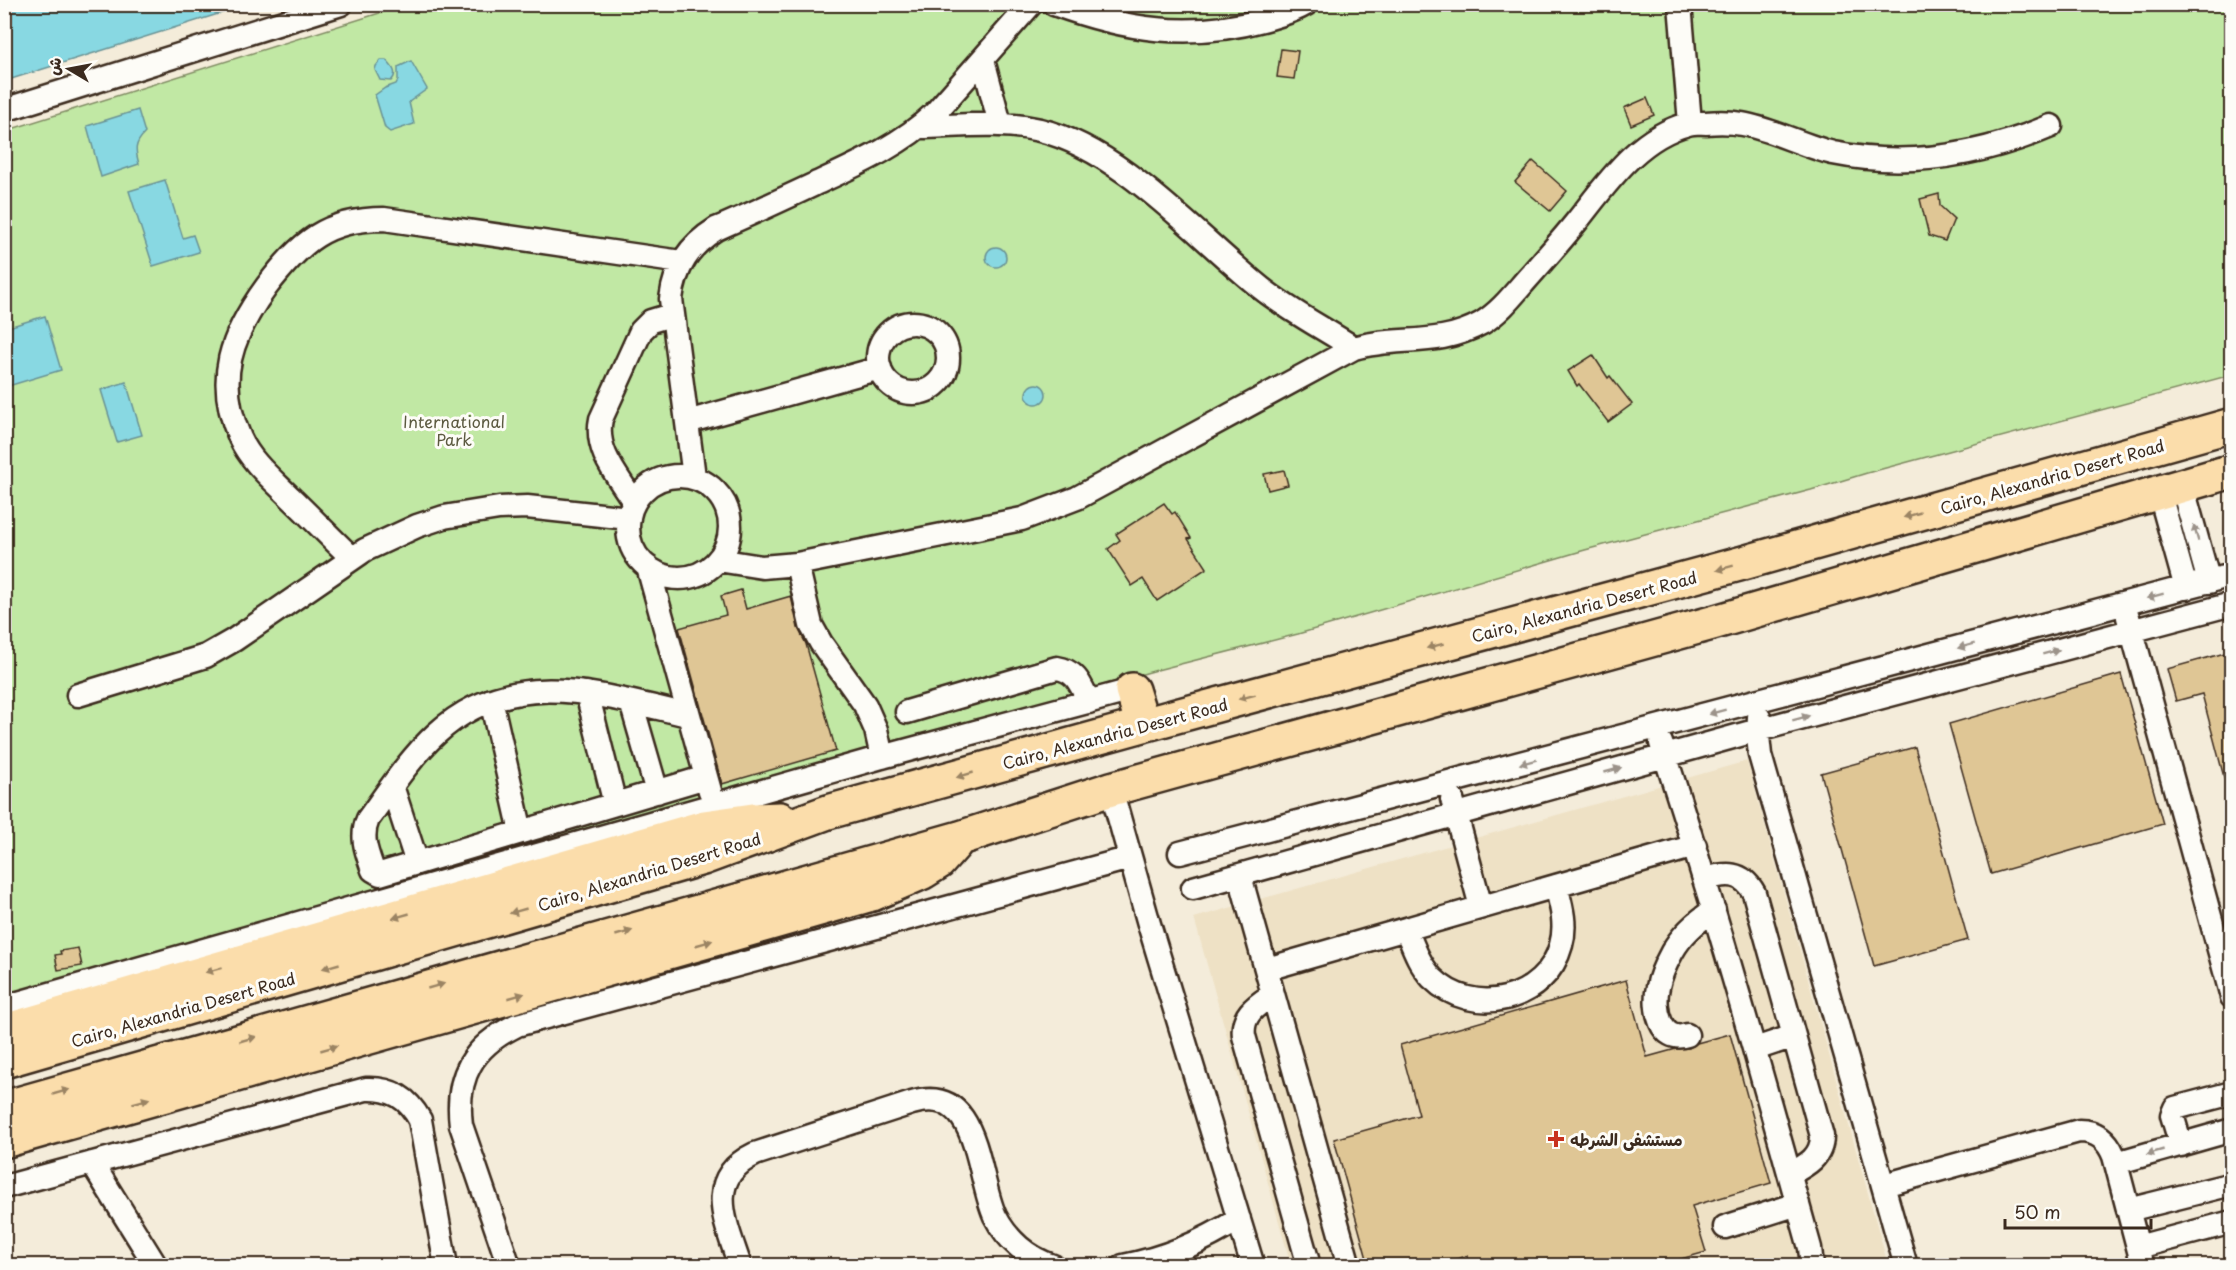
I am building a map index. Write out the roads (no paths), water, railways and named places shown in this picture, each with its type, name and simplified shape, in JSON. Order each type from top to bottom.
[{"type":"highway","name":"Cairo, Alexandria Desert Road","points":[[4,1061],[703,858],[803,820],[1143,725],[1752,561],[2232,425]]},
{"type":"highway","points":[[4,1108],[960,838],[1111,789],[1700,626],[2202,482]]},
{"type":"highway","points":[[1132,690],[1143,725]]},
{"type":"highway","points":[[4,1031],[704,827],[753,820],[803,820]]},
{"type":"highway","points":[[14,1137],[872,894],[907,880],[939,862],[960,838]]},
{"type":"street","points":[[4,111],[341,4]]},
{"type":"street","points":[[694,477],[672,315],[673,285],[681,262],[693,247],[716,229],[852,167],[880,153],[921,127],[1031,4]]},
{"type":"street","points":[[1054,4],[1106,21],[1150,30],[1182,32],[1240,26],[1306,4]]},
{"type":"street","points":[[1680,4],[1690,123]]},
{"type":"street","points":[[983,60],[1000,124]]},
{"type":"street","points":[[718,560],[762,567],[797,564],[1022,519],[1077,498],[1354,348],[1376,343],[1433,340],[1452,336],[1482,323],[1505,305],[1629,159],[1653,140],[1690,123],[1743,124],[1833,152],[1863,157],[1894,158],[1958,155],[2021,139],[2051,126]]},
{"type":"street","points":[[921,127],[1000,124],[1040,130],[1064,137],[1103,158],[1165,204],[1263,290],[1354,348]]},
{"type":"street","points":[[352,558],[261,470],[241,440],[230,407],[228,372],[239,329],[252,306],[299,247],[318,234],[339,225],[353,221],[384,219],[681,262]]},
{"type":"street","points":[[632,510],[603,452],[601,419],[641,330],[651,321],[672,315]]},
{"type":"street","points":[[687,422],[880,368]]},
{"type":"street","points":[[671,476],[694,477],[714,488],[727,507],[730,517],[729,540],[718,560],[701,573],[679,578],[668,577],[648,567],[638,557],[628,532],[632,510],[650,484],[671,476]]},
{"type":"street","points":[[2202,482],[2209,582]]},
{"type":"street","points":[[2186,588],[2202,482]]},
{"type":"street","points":[[78,694],[206,656],[234,640],[352,558],[390,537],[417,526],[471,511],[527,507],[632,510]]},
{"type":"street","points":[[797,564],[811,625],[871,717],[882,757]]},
{"type":"street","points":[[648,567],[713,804]]},
{"type":"street","points":[[1180,854],[2232,575]]},
{"type":"street","points":[[2125,604],[2232,997]]},
{"type":"street","points":[[1193,888],[1758,730],[2232,604]]},
{"type":"street","points":[[907,712],[1057,668],[1076,676],[1089,702]]},
{"type":"street","points":[[688,715],[587,693],[553,689],[532,690],[491,700],[463,714],[437,733],[422,748],[368,819],[364,829],[365,845],[373,870],[380,874],[706,777]]},
{"type":"street","points":[[4,1007],[713,804],[1132,690]]},
{"type":"street","points":[[587,693],[615,804]]},
{"type":"street","points":[[491,700],[521,832]]},
{"type":"street","points":[[1760,701],[1758,730],[1760,755],[1906,1266]]},
{"type":"street","points":[[631,702],[657,792]]},
{"type":"street","points":[[1656,728],[1695,846],[1755,1049],[1798,1204],[1812,1266]]},
{"type":"street","points":[[1447,783],[1481,907]]},
{"type":"street","points":[[393,786],[417,863]]},
{"type":"street","points":[[1111,789],[1253,1266]]},
{"type":"street","points":[[1267,969],[1695,846]]},
{"type":"street","points":[[509,1266],[464,1133],[459,1107],[466,1072],[475,1056],[501,1033],[517,1025],[1130,858]]},
{"type":"street","points":[[1705,879],[1727,874],[1736,875],[1750,885],[1754,892],[1821,1130],[1822,1142],[1815,1158],[1790,1174]]},
{"type":"street","points":[[1240,876],[1349,1266]]},
{"type":"street","points":[[1406,929],[1423,966],[1440,985],[1450,992],[1481,1001],[1512,997],[1524,992],[1539,981],[1552,966],[1557,955],[1563,937],[1563,918],[1556,886]]},
{"type":"street","points":[[1687,1035],[1671,1036],[1664,1029],[1657,1008],[1658,987],[1666,963],[1681,938],[1691,927],[1714,910]]},
{"type":"street","points":[[1273,994],[1246,1016],[1243,1029],[1309,1266]]},
{"type":"street","points":[[1755,1049],[1794,1036]]},
{"type":"street","points":[[4,1187],[366,1089],[388,1090],[408,1101],[420,1120],[446,1266]]},
{"type":"street","points":[[2181,1145],[2172,1115],[2175,1108],[2232,1094]]},
{"type":"street","points":[[740,1266],[722,1205],[722,1192],[726,1179],[743,1159],[900,1106],[929,1100],[955,1108],[966,1122],[994,1215],[1003,1230],[1026,1253],[1053,1266]]},
{"type":"street","points":[[2116,1163],[2232,1130]]},
{"type":"street","points":[[1884,1185],[2079,1131],[2094,1133],[2111,1148],[2140,1256],[2232,1222]]},
{"type":"street","points":[[92,1163],[156,1266]]},
{"type":"street","points":[[2128,1210],[2232,1184]]},
{"type":"street","points":[[1725,1227],[1798,1204]]},
{"type":"street","points":[[1124,1266],[1188,1247],[1239,1219]]},
{"type":"water","points":[[5,4],[247,4],[247,5],[5,81]]},
{"type":"water","points":[[381,60],[386,60],[394,70],[391,81],[380,80],[375,70]]},
{"type":"water","points":[[411,61],[427,89],[409,102],[414,124],[390,132],[385,128],[375,95],[396,84],[398,67]]},
{"type":"water","points":[[138,110],[145,133],[136,147],[139,164],[101,177],[87,126]]},
{"type":"water","points":[[165,180],[183,238],[193,235],[199,252],[153,266],[129,191]]},
{"type":"water","points":[[992,247],[1000,247],[1006,253],[1006,261],[1000,267],[992,267],[986,261],[986,253]]},
{"type":"water","points":[[45,316],[61,370],[5,387],[5,328]]},
{"type":"water","points":[[126,382],[142,435],[117,442],[101,390]]},
{"type":"water","points":[[1032,384],[1040,384],[1046,390],[1046,398],[1040,404],[1032,404],[1026,398],[1026,390]]},
{"type":"place","name":"مستشفى الشرطه","points":[[1556,1139]]},
{"type":"park label","name":"International Park","points":[[454,430]]}]
